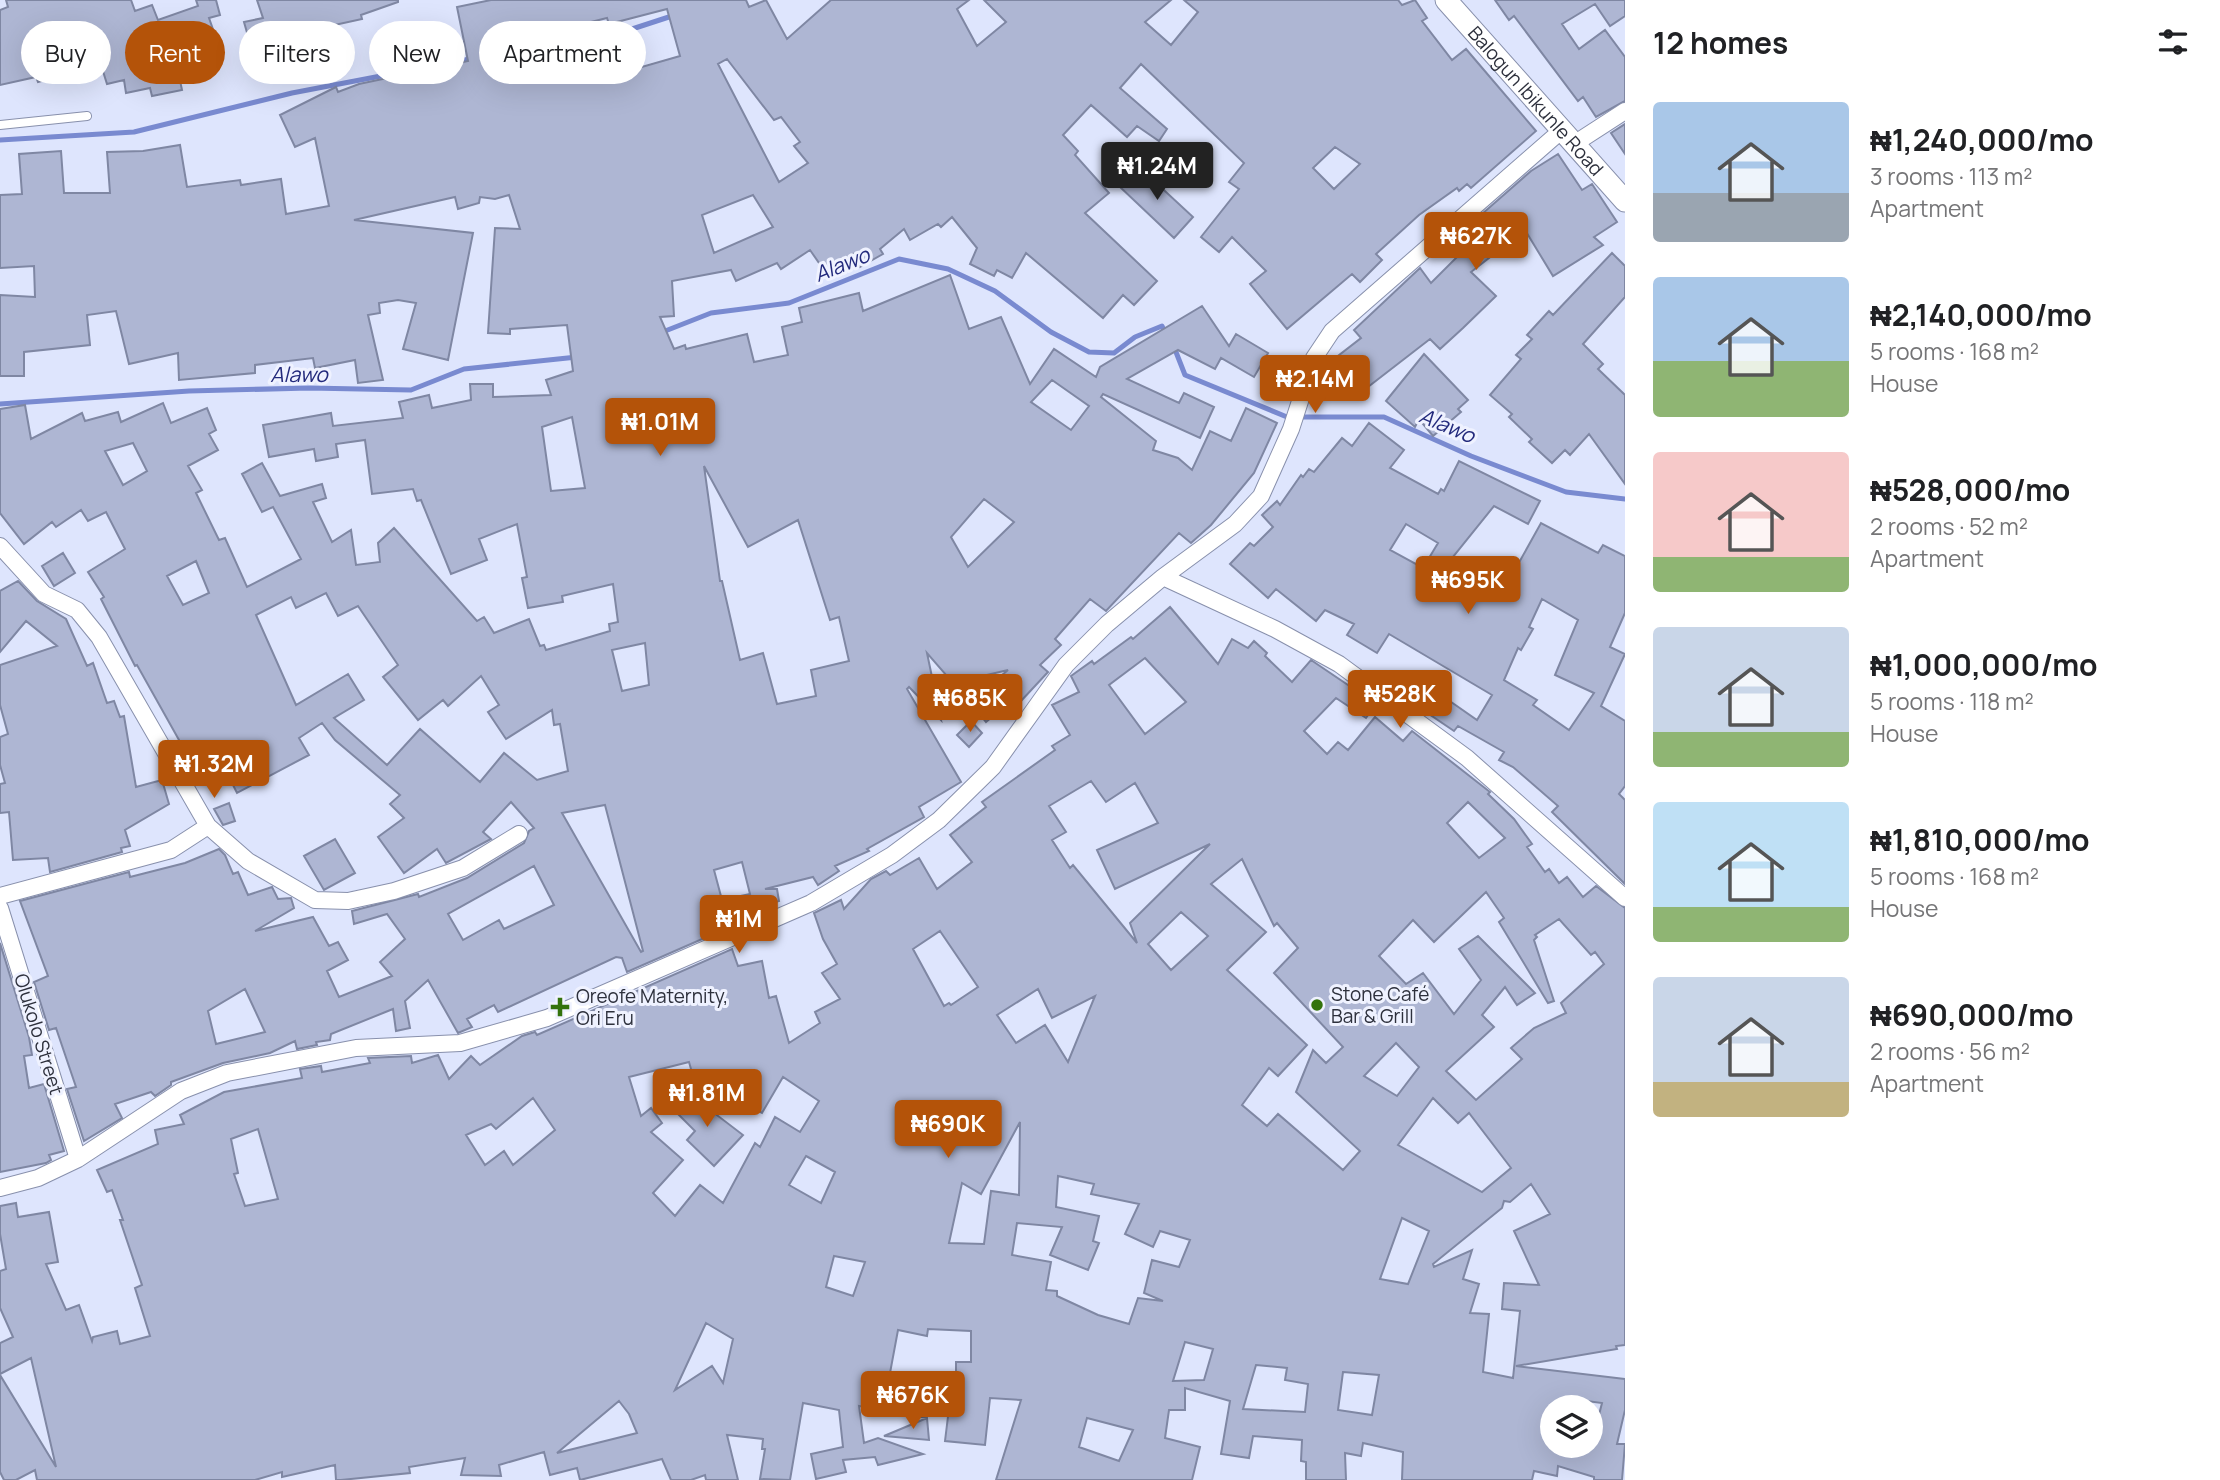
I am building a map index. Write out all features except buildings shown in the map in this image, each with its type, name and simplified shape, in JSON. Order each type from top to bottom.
[{"type":"street","name":"Balogun Ibikunle Road","points":[[1446,0],[1625,201]]},
{"type":"street","points":[[0,1188],[38,1178],[78,1159],[181,1091],[227,1073],[356,1048],[460,1043],[499,1034],[547,1018],[811,903],[892,855],[939,820],[993,767],[1066,665],[1107,624],[1163,577],[1235,524],[1261,496],[1291,429],[1314,358],[1332,331],[1568,137],[1625,111]]},
{"type":"street","points":[[0,546],[44,594],[77,610],[99,637],[208,826],[248,861],[315,900],[348,901],[394,891],[463,869],[519,834]]},
{"type":"street","points":[[1163,577],[1275,629],[1339,664],[1468,758],[1625,898]]},
{"type":"street","points":[[0,896],[171,850],[208,826]]},
{"type":"street","name":"Olukolo Street","points":[[0,908],[78,1159]]},
{"type":"lane","points":[[0,125],[87,116]]},
{"type":"waterway","points":[[646,24],[675,15]]},
{"type":"waterway","points":[[0,140],[134,132],[292,93],[475,58]]},
{"type":"waterway","name":"Alawo","points":[[660,333],[711,313],[789,303],[899,259],[948,269],[995,291],[1051,332],[1089,352],[1114,353],[1135,337],[1162,326],[1165,333]]},
{"type":"waterway","name":"Alawo","points":[[1174,347],[1185,375],[1287,417],[1384,417],[1471,456],[1566,492],[1625,499]]},
{"type":"waterway","name":"Alawo","points":[[0,404],[189,391],[309,388],[411,390],[464,369],[577,357]]},
{"type":"place","name":"Stone Café Bar & Grill","points":[[1317,1005]]},
{"type":"place","name":"Oreofe Maternity, Ori Eru","points":[[560,1007]]}]
